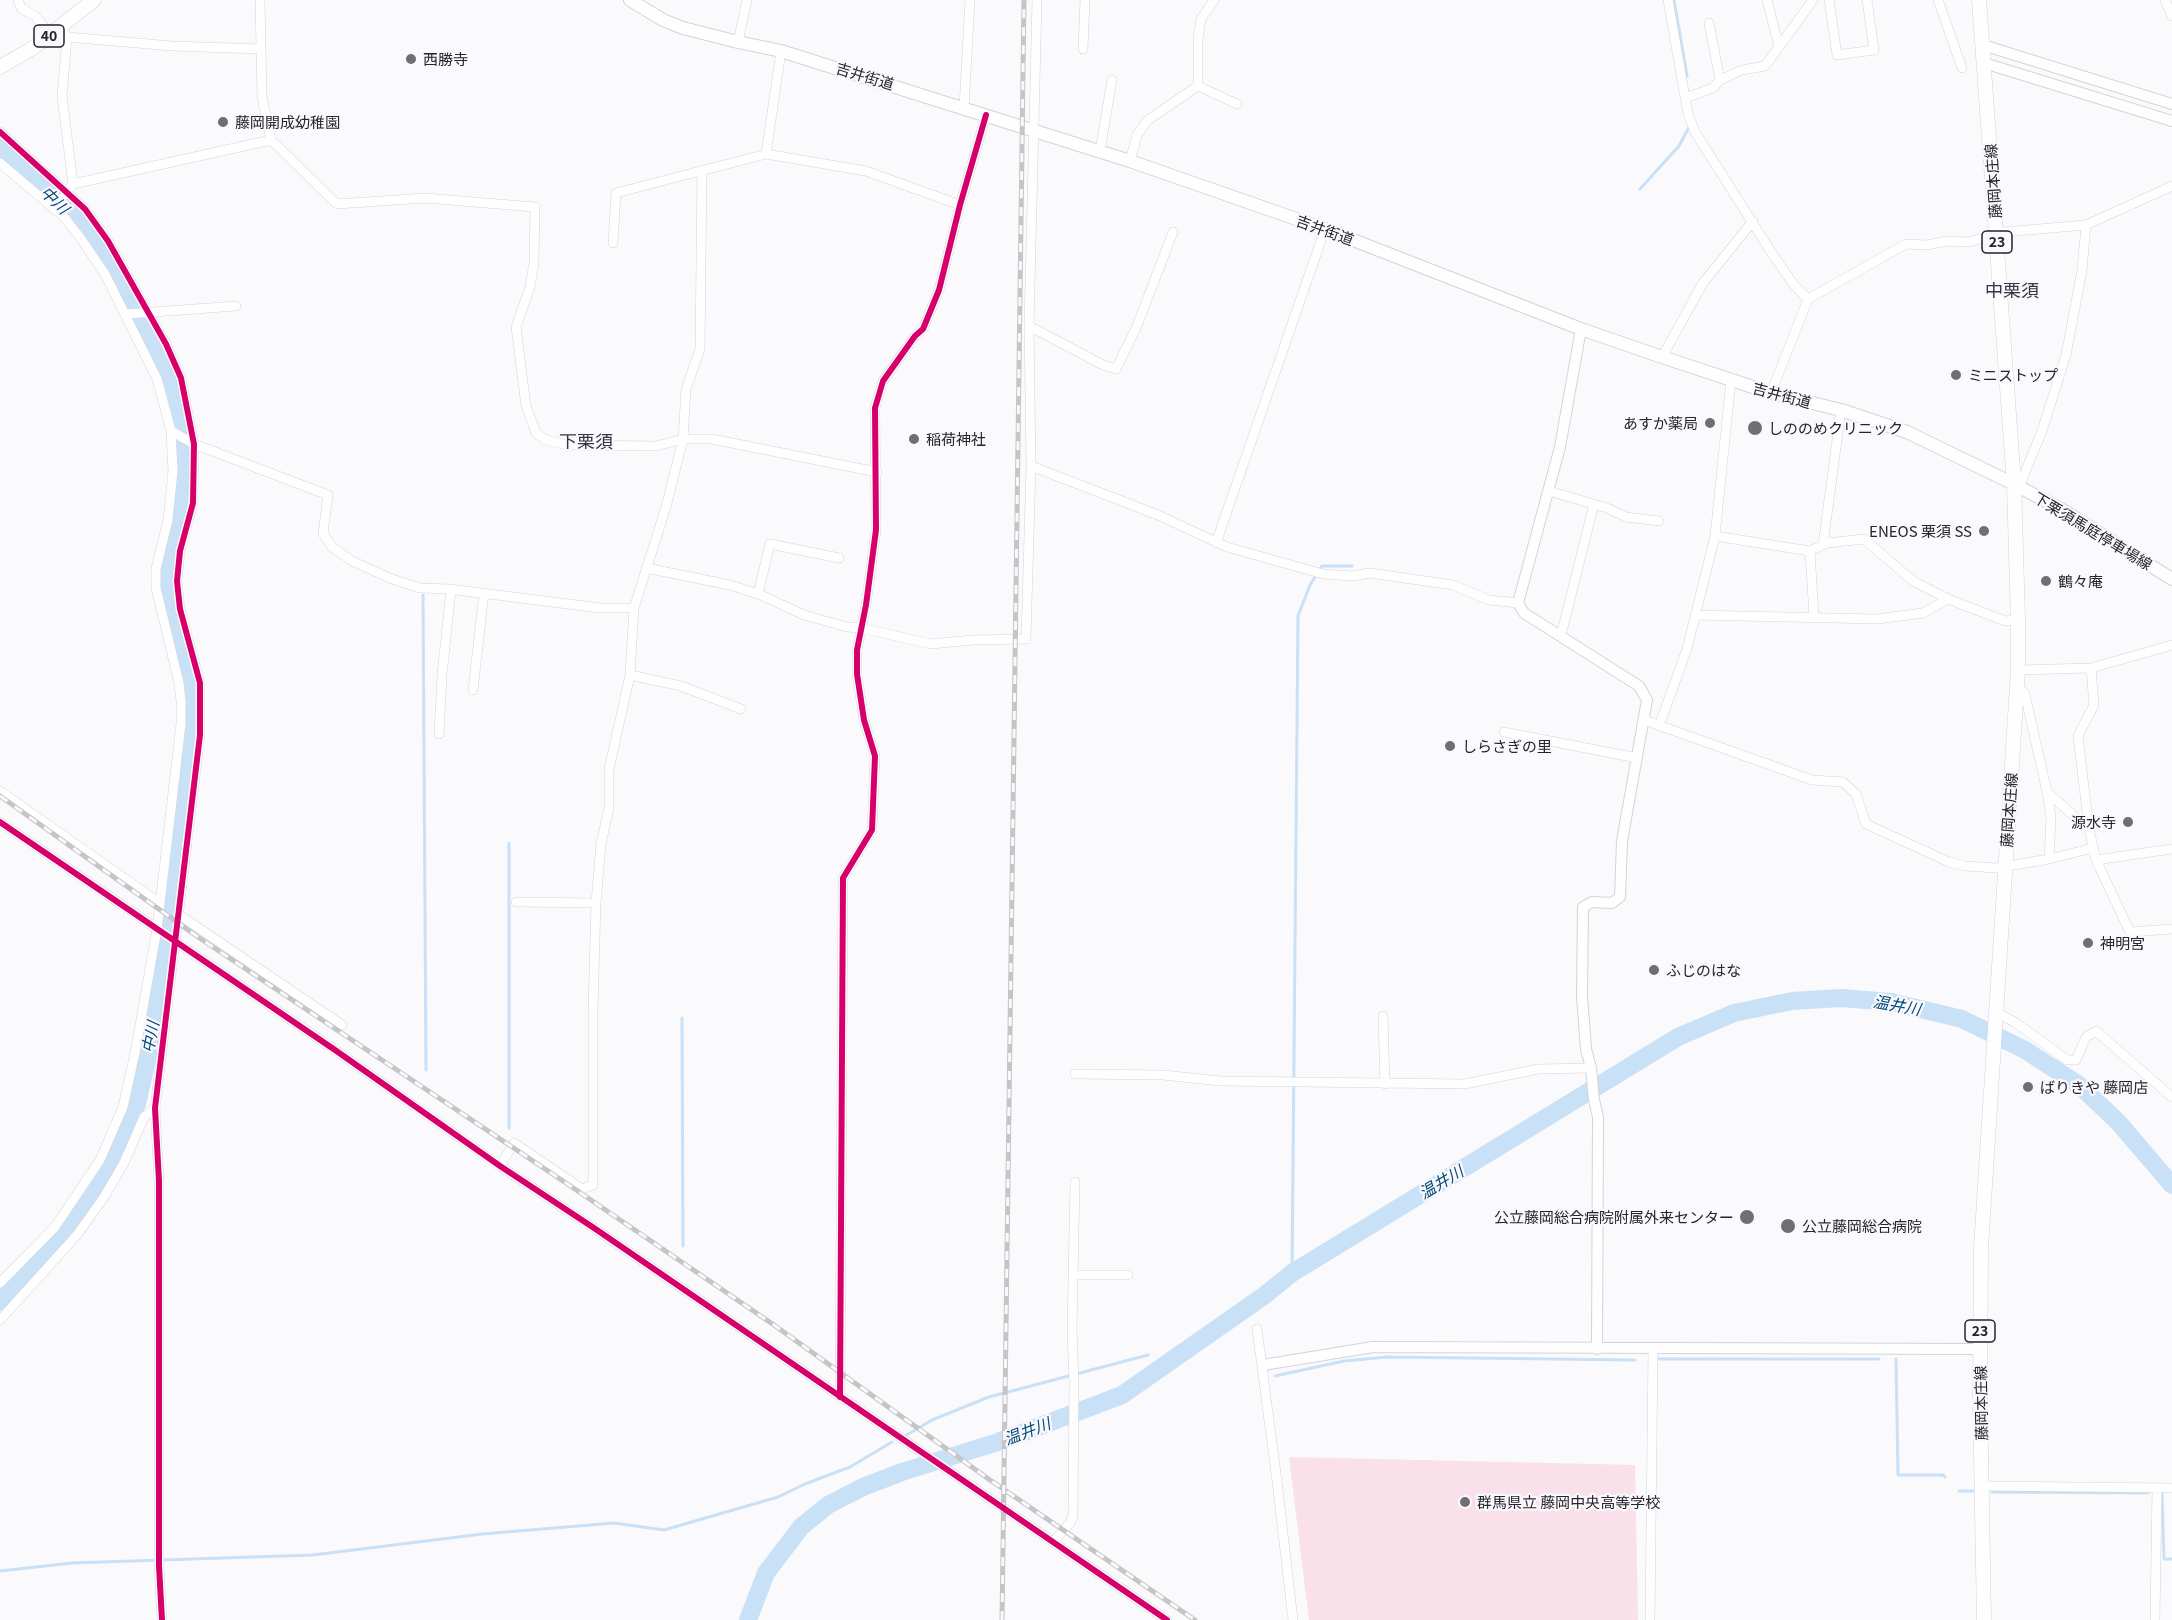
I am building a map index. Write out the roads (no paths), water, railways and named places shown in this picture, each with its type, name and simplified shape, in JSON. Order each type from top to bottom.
[{"type":"main road","name":"40","points":[[0,67],[51,35],[64,31],[94,0]]},
{"type":"main road","name":"吉井街道","points":[[630,0],[673,24],[781,51],[1130,161],[1325,230],[1581,329],[1771,393],[1840,410],[1907,432],[2016,485]]},
{"type":"main road","name":"藤岡本庄線","points":[[1979,0],[2016,485],[2018,620],[2018,677],[1981,1248],[1980,1349],[1984,1620]]},
{"type":"main road","name":"下栗須馬庭停車場線","points":[[2016,485],[2075,518],[2172,579]]},
{"type":"street","points":[[18,0],[21,8],[35,16],[51,35]]},
{"type":"street","points":[[260,0],[261,98],[271,140],[337,204],[425,198],[535,207],[534,263],[530,287],[516,327],[526,406],[536,433],[546,440],[567,445],[656,446],[683,438],[712,439],[877,472]]},
{"type":"street","points":[[738,42],[747,0]]},
{"type":"street","points":[[964,108],[970,0]]},
{"type":"street","points":[[646,568],[730,585],[758,594],[804,615],[847,627],[931,644],[972,640],[1026,639],[1031,466],[1029,326],[1037,0]]},
{"type":"street","points":[[1083,49],[1085,0]]},
{"type":"street","points":[[1198,86],[1198,39],[1202,19],[1214,0]]},
{"type":"street","points":[[1668,0],[1685,98],[1695,132],[1794,285],[1808,299]]},
{"type":"street","points":[[1767,0],[1779,47]]},
{"type":"street","points":[[1685,98],[1713,88],[1720,80],[1742,70],[1765,66],[1813,0]]},
{"type":"street","points":[[1829,0],[1837,55],[1874,50],[1867,0]]},
{"type":"street","points":[[1938,0],[1962,68]]},
{"type":"street","points":[[2165,0],[2172,16]]},
{"type":"street","points":[[1708,23],[1720,80]]},
{"type":"street","points":[[70,187],[62,96],[64,31],[172,46],[261,49]]},
{"type":"street","points":[[1983,45],[2172,104]]},
{"type":"street","points":[[766,154],[781,51]]},
{"type":"street","points":[[1984,63],[2172,121]]},
{"type":"street","points":[[1100,152],[1112,80]]},
{"type":"street","points":[[1198,86],[1237,104]]},
{"type":"street","points":[[1130,161],[1137,135],[1148,120],[1198,86]]},
{"type":"street","points":[[840,1397],[843,878],[872,830],[875,756],[864,720],[857,674],[857,650],[866,605],[876,530],[875,408],[883,381],[915,336],[923,329],[939,290],[986,115]]},
{"type":"street","points":[[0,132],[70,187],[108,241],[166,344],[181,378],[194,444],[193,503],[180,551],[177,581],[180,609],[200,683],[200,735],[155,1108],[159,1181],[159,1561],[162,1620]]},
{"type":"street","points":[[54,209],[70,187],[271,140]]},
{"type":"street","points":[[613,243],[616,194],[766,154],[866,171],[960,205]]},
{"type":"street","points":[[0,163],[64,217],[95,259],[126,314],[157,379],[171,431],[172,481],[168,520],[156,569],[156,588],[179,683],[181,723],[156,929],[135,1053],[123,1107],[100,1160],[55,1227],[0,1283]]},
{"type":"street","points":[[500,1166],[513,1143],[582,1189],[593,1185],[593,1011],[596,903],[601,844],[609,808],[609,769],[630,675],[634,608],[657,541],[683,438],[686,389],[700,349],[702,171]]},
{"type":"street","points":[[1771,393],[1808,299],[1905,244],[1969,242],[1996,233],[2086,225],[2172,186]]},
{"type":"street","points":[[1662,357],[1702,283],[1753,221]]},
{"type":"street","points":[[2016,485],[2042,431],[2066,356],[2082,270],[2086,225]]},
{"type":"street","points":[[1216,543],[1325,230]]},
{"type":"street","points":[[1029,326],[1103,365],[1116,369],[1137,326],[1173,232]]},
{"type":"street","points":[[126,314],[236,306]]},
{"type":"street","points":[[1581,329],[1560,447],[1518,603],[1524,613],[1639,686],[1647,700],[1622,841],[1620,897],[1612,903],[1592,902],[1583,907],[1581,996],[1586,1049],[1598,1117],[1597,1349]]},
{"type":"street","points":[[1659,726],[1687,649],[1714,536],[1731,380]]},
{"type":"street","points":[[1823,545],[1840,410]]},
{"type":"street","points":[[171,431],[194,444],[328,495],[322,533],[334,549],[352,561],[392,579],[420,588],[451,589],[600,608],[634,608]]},
{"type":"street","points":[[1031,466],[1158,515],[1216,543],[1323,574],[1353,576],[1370,573],[1453,585],[1489,600],[1518,603]]},
{"type":"street","points":[[1548,491],[1626,516],[1659,521]]},
{"type":"street","points":[[1561,635],[1594,504]]},
{"type":"street","points":[[1714,536],[1810,551],[1823,545],[1864,539],[1912,581],[1948,599],[2006,621],[2018,620]]},
{"type":"street","points":[[758,594],[770,543],[839,558]]},
{"type":"street","points":[[1810,551],[1815,618]]},
{"type":"street","points":[[439,734],[441,675],[451,589]]},
{"type":"street","points":[[473,690],[484,593]]},
{"type":"street","points":[[1695,615],[1877,619],[1923,613],[1948,599]]},
{"type":"street","points":[[2049,859],[2051,817],[2047,792],[2025,694],[2018,677],[2091,668],[2172,645]]},
{"type":"street","points":[[2091,668],[2094,705],[2078,736],[2089,828],[2096,860],[2130,932],[2172,928]]},
{"type":"street","points":[[630,675],[681,686],[741,709]]},
{"type":"street","points":[[1644,720],[1812,780],[1843,782],[1856,794],[1866,824],[1949,862],[1966,866],[1996,868],[2049,859],[2093,848]]},
{"type":"street","points":[[1504,732],[1637,758]]},
{"type":"street","points":[[0,791],[158,902]]},
{"type":"street","points":[[2047,792],[2089,828]]},
{"type":"street","points":[[0,822],[1167,1620]]},
{"type":"street","points":[[2096,860],[2172,849]]},
{"type":"street","points":[[516,903],[596,903]]},
{"type":"street","points":[[178,914],[342,1025]]},
{"type":"street","points":[[1383,1016],[1385,1084]]},
{"type":"street","points":[[1996,1017],[2016,1023],[2067,1060],[2076,1060],[2086,1036],[2096,1031],[2172,1097]]},
{"type":"street","points":[[1076,1074],[1163,1075],[1220,1081],[1465,1084],[1538,1069],[1591,1068]]},
{"type":"street","points":[[0,1320],[77,1235],[104,1197],[124,1163],[144,1117],[155,1108]]},
{"type":"street","points":[[1053,1542],[1070,1523],[1073,1516],[1072,1330],[1075,1182]]},
{"type":"street","points":[[1074,1275],[1128,1275]]},
{"type":"street","points":[[1257,1329],[1293,1620]]},
{"type":"street","points":[[1263,1365],[1373,1347],[1980,1349]]},
{"type":"street","points":[[1650,1620],[1653,1349]]},
{"type":"street","points":[[1983,1486],[2172,1488]]},
{"type":"street","points":[[2155,1620],[2157,1488]]},
{"type":"waterway","points":[[1674,0],[1687,76]]},
{"type":"waterway","points":[[1640,189],[1679,146],[1688,129]]},
{"type":"waterway","name":"中川","points":[[0,147],[42,184],[91,234],[117,274],[158,349],[173,384],[183,423],[183,482],[171,553],[167,600],[189,676],[190,716],[161,977],[137,1104],[91,1198],[0,1302]]},
{"type":"waterway","points":[[1292,1273],[1298,616],[1310,585],[1322,566],[1352,566]]},
{"type":"waterway","points":[[423,595],[426,1070]]},
{"type":"waterway","points":[[509,843],[509,1128]]},
{"type":"waterway","name":"温井川","points":[[748,1620],[766,1573],[801,1527],[828,1505],[863,1487],[902,1472],[998,1442],[1122,1395],[1265,1295],[1292,1273],[1678,1037],[1734,1013],[1792,1001],[1841,998],[1891,1002],[1962,1019],[2025,1050],[2079,1085],[2118,1122],[2172,1185]]},
{"type":"waterway","points":[[682,1018],[683,1246]]},
{"type":"waterway","points":[[905,1436],[932,1420],[989,1397],[1148,1355]]},
{"type":"waterway","points":[[1275,1376],[1344,1361],[1387,1357],[1635,1360]]},
{"type":"waterway","points":[[1657,1359],[1879,1359]]},
{"type":"waterway","points":[[1896,1359],[1898,1475],[1943,1475],[1945,1477]]},
{"type":"waterway","points":[[0,1571],[72,1563],[313,1555],[482,1534],[614,1523],[664,1530],[778,1497],[850,1467],[892,1442]]},
{"type":"waterway","points":[[1959,1491],[1974,1491]]},
{"type":"waterway","points":[[1992,1492],[2148,1493]]},
{"type":"waterway","points":[[2162,1493],[2164,1559],[2172,1559]]},
{"type":"railway","points":[[1002,1620],[1024,0]]},
{"type":"railway","points":[[0,796],[198,937],[774,1325],[990,1480],[1195,1620]]},
{"type":"place","name":"西勝寺","points":[[411,59]]},
{"type":"place","name":"藤岡開成幼稚園","points":[[223,122]]},
{"type":"place","name":"ミニストップ","points":[[1956,375]]},
{"type":"place","name":"あすか薬局","points":[[1710,423]]},
{"type":"place","name":"しののめクリニック","points":[[1755,428]]},
{"type":"place","name":"稲荷神社","points":[[914,439]]},
{"type":"place","name":"ENEOS 栗須 SS","points":[[1984,531]]},
{"type":"place","name":"鶴々庵","points":[[2046,581]]},
{"type":"place","name":"しらさぎの里","points":[[1450,746]]},
{"type":"place","name":"源水寺","points":[[2128,822]]},
{"type":"place","name":"神明宮","points":[[2088,943]]},
{"type":"place","name":"ふじのはな","points":[[1654,970]]},
{"type":"place","name":"ばりきや 藤岡店","points":[[2028,1087]]},
{"type":"place","name":"公立藤岡総合病院附属外来センター","points":[[1747,1217]]},
{"type":"place","name":"公立藤岡総合病院","points":[[1788,1226]]},
{"type":"place","name":"群馬県立 藤岡中央高等学校","points":[[1465,1502]]},
{"type":"district","name":"中栗須","points":[[2012,290]]},
{"type":"district","name":"下栗須","points":[[586,441]]}]
